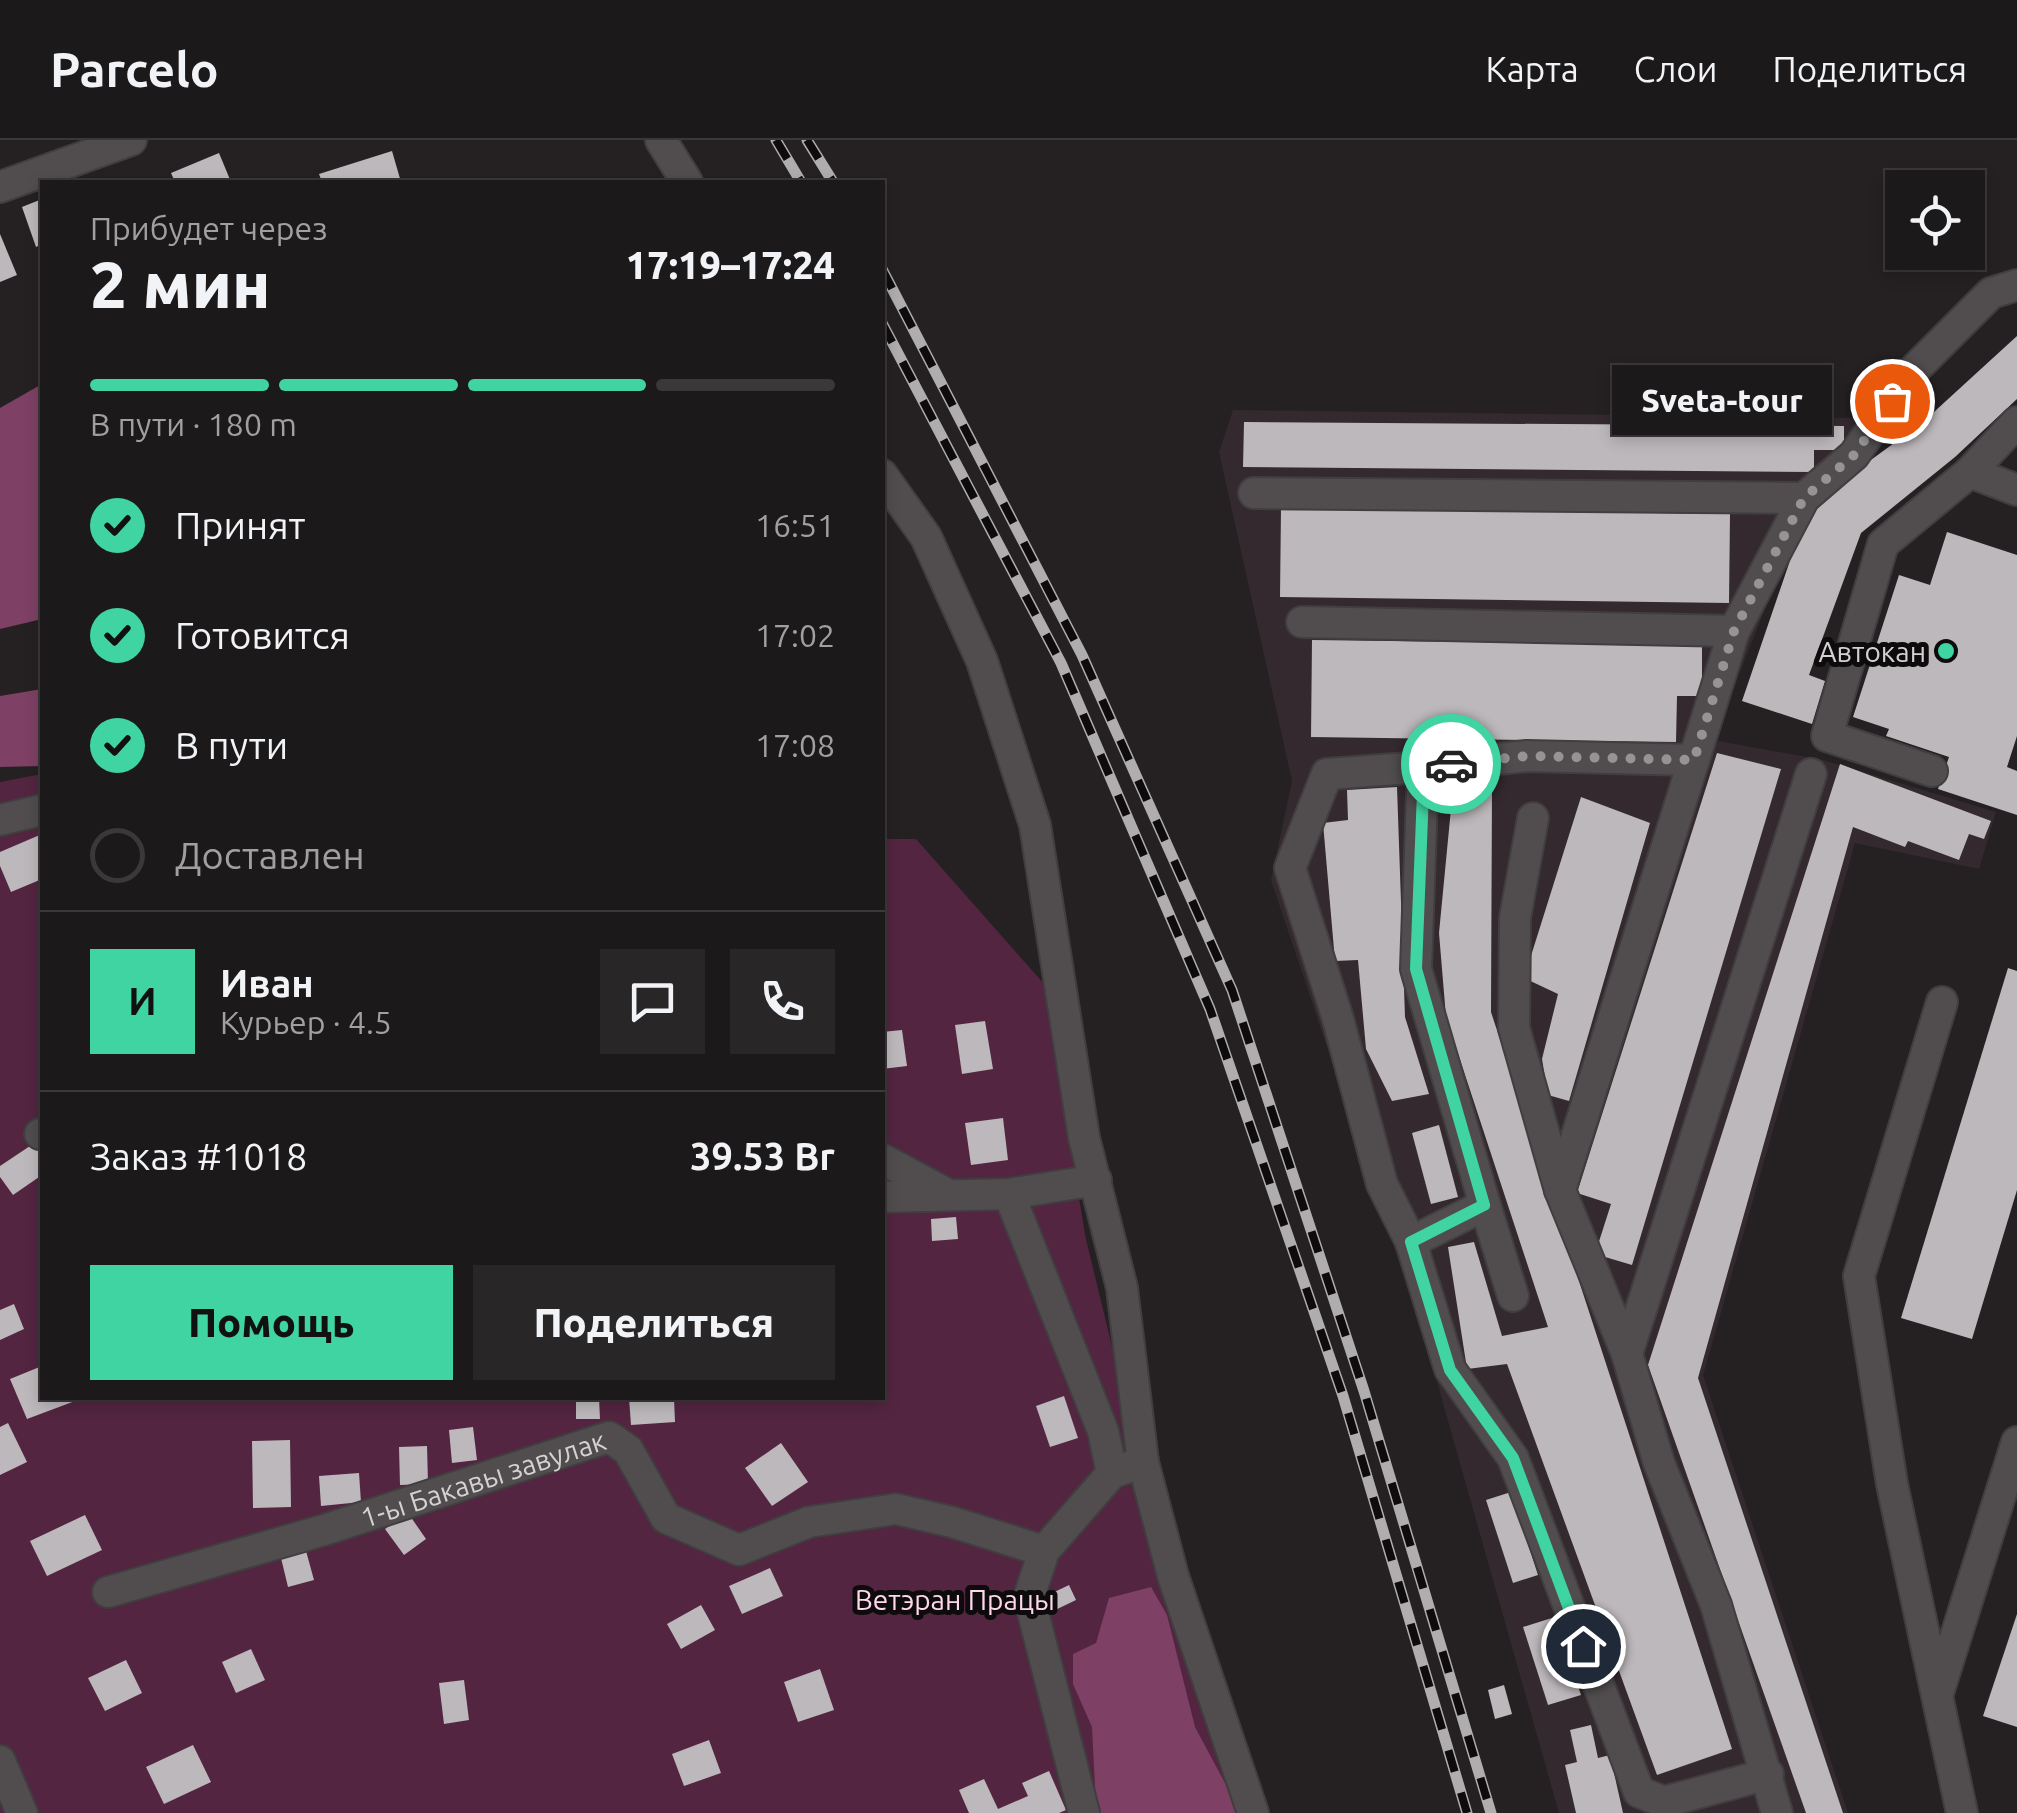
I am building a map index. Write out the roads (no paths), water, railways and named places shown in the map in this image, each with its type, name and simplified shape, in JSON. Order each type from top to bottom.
[{"type":"street","points":[[0,187],[130,140]]},
{"type":"street","points":[[661,140],[685,180]]},
{"type":"street","points":[[1560,1190],[1734,631],[1804,498],[1854,455],[1910,374],[1991,292],[2017,285]]},
{"type":"street","points":[[1932,770],[1827,736],[1883,544],[1970,472],[2017,422]]},
{"type":"street","points":[[1970,472],[2017,490]]},
{"type":"street","points":[[885,478],[926,537],[982,661],[1035,824],[1084,1138],[1122,1288],[1144,1462],[1172,1576],[1253,1813]]},
{"type":"street","points":[[1254,493],[1804,498]]},
{"type":"street","points":[[1302,622],[1734,631]]},
{"type":"street","points":[[1694,760],[1527,756],[1327,774],[1290,868],[1338,1019],[1382,1184],[1411,1242],[1450,1370],[1513,1458],[1639,1792],[1664,1802],[1768,1774]]},
{"type":"street","points":[[1424,767],[1416,969],[1513,1296]]},
{"type":"street","points":[[1627,1354],[1810,774]]},
{"type":"street","points":[[0,820],[40,810]]},
{"type":"street","points":[[1533,818],[1515,918],[1514,1028],[1560,1190],[1627,1354],[1659,1464],[1716,1604],[1777,1813]]},
{"type":"street","points":[[1942,1002],[1860,1276],[1892,1484],[1962,1813]]},
{"type":"street","points":[[885,1161],[947,1194]]},
{"type":"street","points":[[885,1197],[1009,1194],[1096,1180]]},
{"type":"street","points":[[1009,1194],[1103,1432],[1112,1473]]},
{"type":"street","points":[[1411,1242],[1484,1205]]},
{"type":"street","name":"1-ы Бакавы завулак","points":[[108,1592],[324,1530],[609,1437],[628,1450],[666,1518],[740,1550],[809,1522],[896,1509],[1044,1551]]},
{"type":"street","points":[[1937,1696],[2017,1442]]},
{"type":"street","points":[[1083,1813],[1029,1596],[1044,1551],[1112,1473],[1144,1462]]},
{"type":"street","points":[[0,1761],[22,1813]]},
{"type":"railway","points":[[776,140],[800,180]]},
{"type":"railway","points":[[807,140],[832,180]]},
{"type":"railway","points":[[885,275],[1082,655],[1232,990],[1364,1391],[1491,1813]]},
{"type":"railway","points":[[885,329],[1061,663],[1210,1009],[1343,1396],[1467,1813]]},
{"type":"place","name":"Sveta-tour","points":[[1892,401]]},
{"type":"place","name":"Автокан","points":[[1946,651]]},
{"type":"park label","name":"Ветэран Працы","points":[[955,1599]]}]
